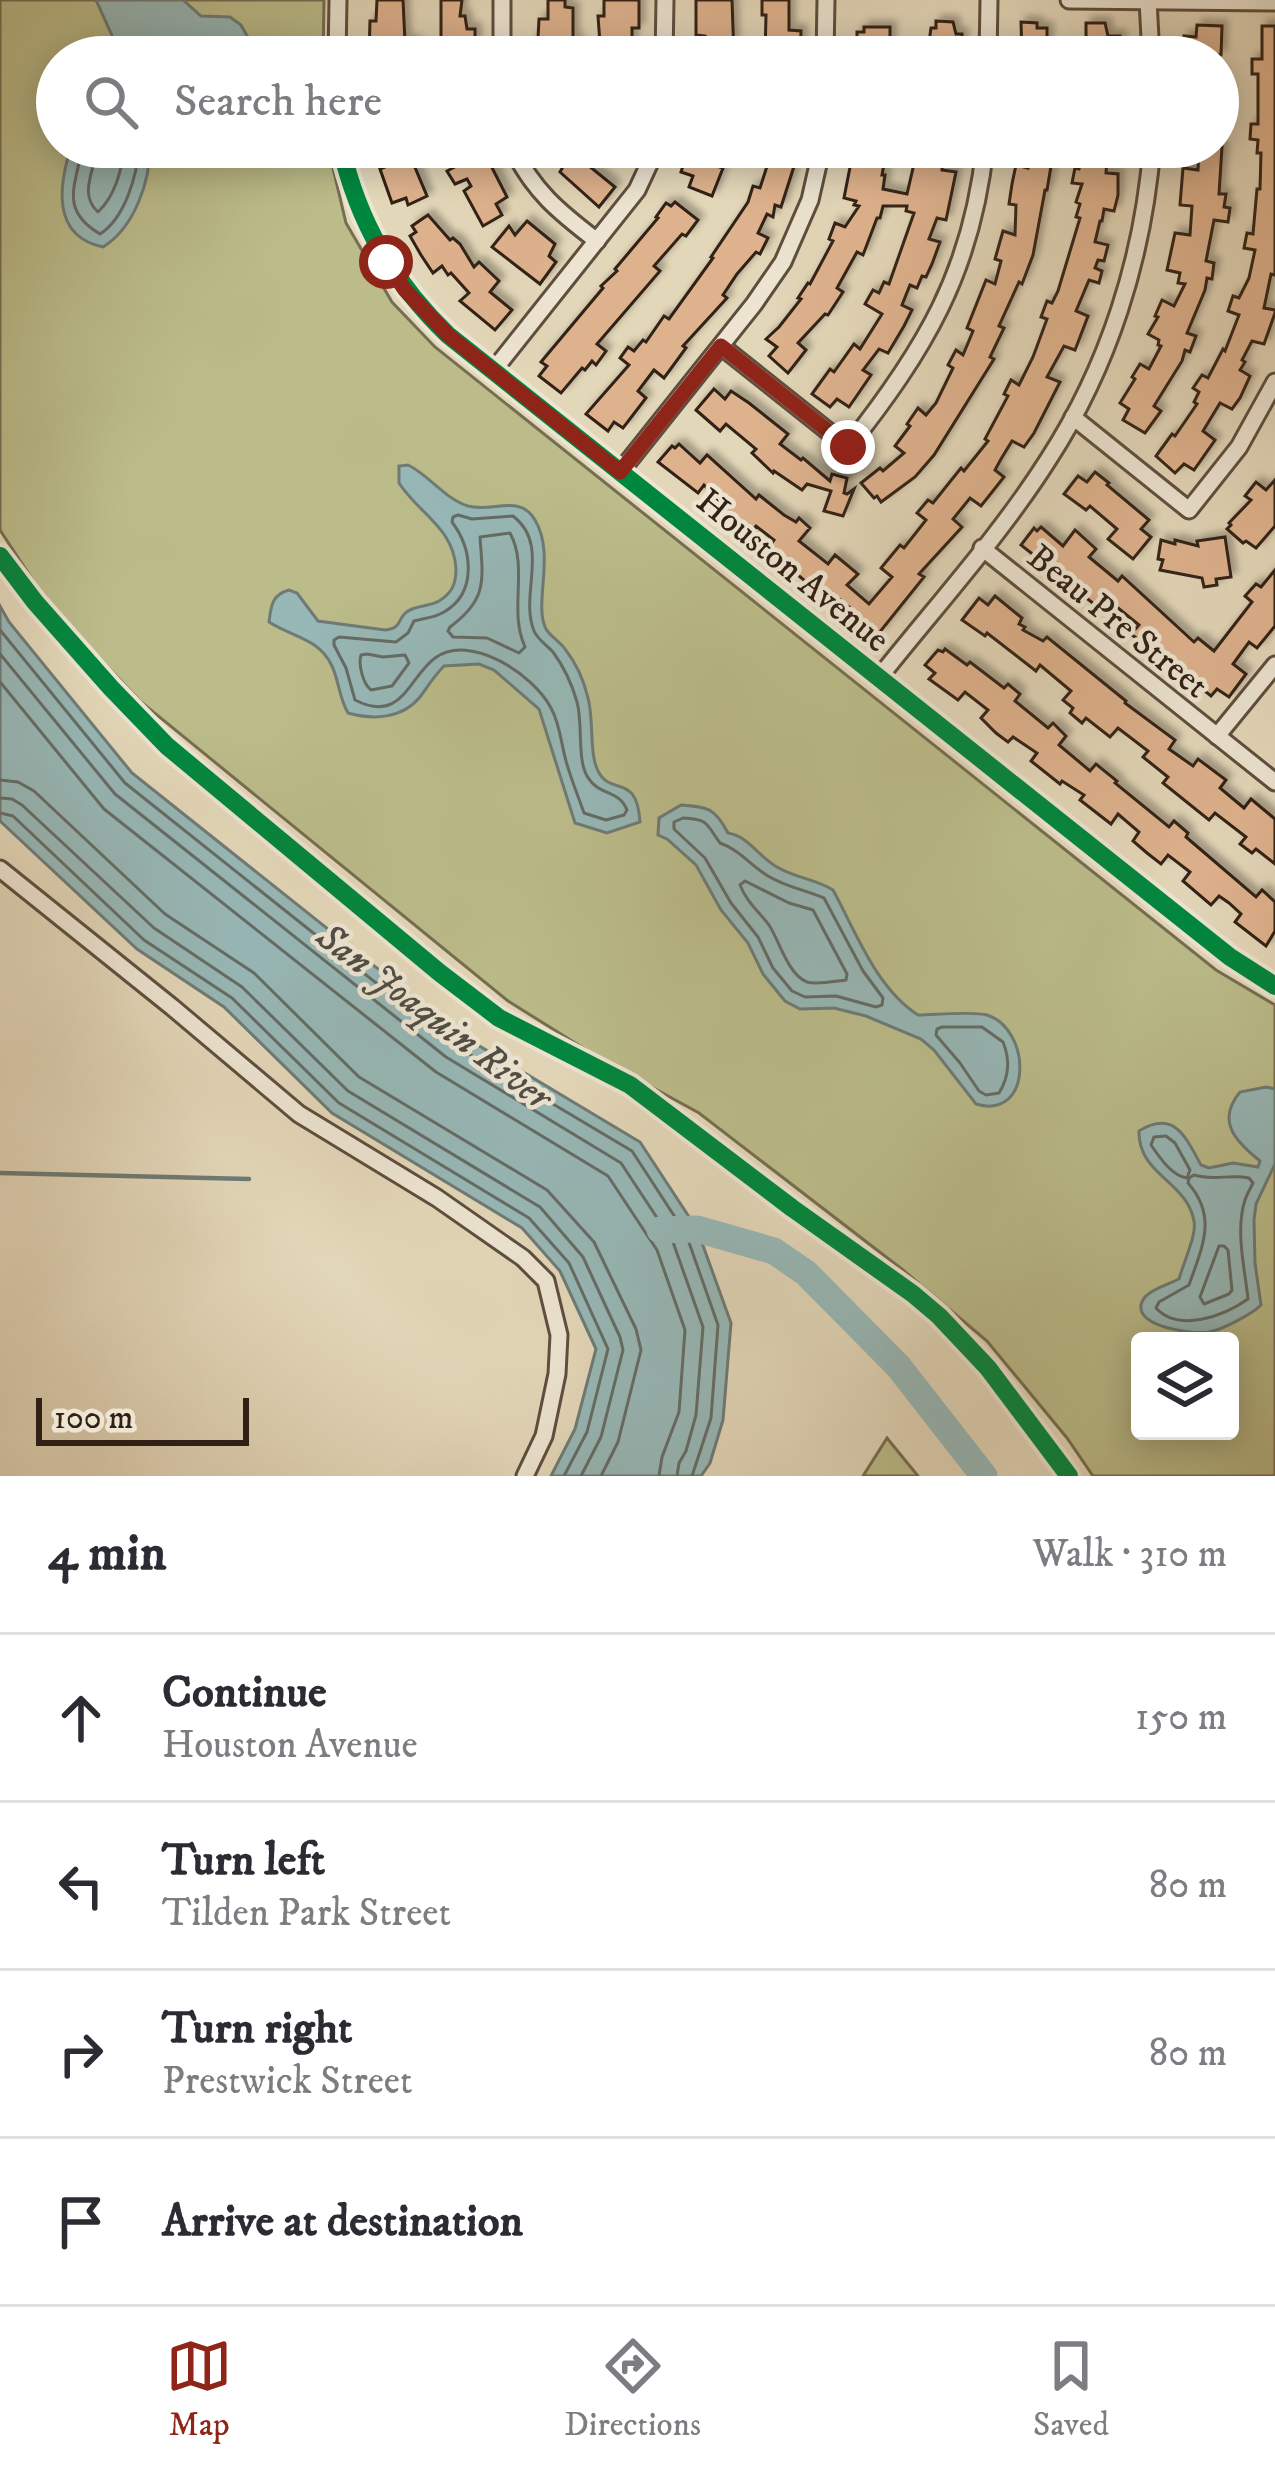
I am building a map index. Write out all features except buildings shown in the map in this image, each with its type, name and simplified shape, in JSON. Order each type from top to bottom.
[{"type":"street","points":[[337,36],[338,0]]},
{"type":"street","points":[[502,0],[502,36]]},
{"type":"street","points":[[664,0],[664,36]]},
{"type":"street","points":[[825,36],[826,0]]},
{"type":"street","points":[[988,0],[988,36]]},
{"type":"street","points":[[1069,0],[1275,2]]},
{"type":"street","points":[[1148,0],[1150,36]]},
{"type":"street","name":"Houston Avenue","points":[[347,168],[359,211],[396,276],[448,335],[1230,957],[1275,986]]},
{"type":"street","points":[[522,168],[553,207],[596,241]]},
{"type":"street","points":[[493,370],[637,190],[647,168]]},
{"type":"street","points":[[620,472],[783,262],[810,200],[817,168]]},
{"type":"street","points":[[721,346],[848,447],[910,365],[938,316],[969,232],[981,168]]},
{"type":"street","points":[[878,679],[1026,493],[1073,417],[1103,357],[1132,272],[1149,168]]},
{"type":"street","points":[[1073,417],[1189,510],[1239,447],[1275,382]]},
{"type":"street","name":"Beau Pre Street","points":[[982,548],[1275,782]]},
{"type":"street","points":[[0,556],[35,602],[167,746],[440,974],[512,1026],[630,1085],[926,1305],[976,1354],[1069,1476]]},
{"type":"street","points":[[1217,736],[1275,664]]},
{"type":"street","points":[[0,869],[299,1114],[436,1198],[524,1258],[546,1282],[559,1335],[557,1374],[544,1436],[524,1476]]},
{"type":"green space","points":[[0,0],[324,0],[323,36],[36,36],[36,168],[333,168],[346,223],[392,302],[435,347],[1216,970],[1275,1005],[1275,1476],[1093,1476],[987,1341],[903,1270],[699,1113],[508,1001],[141,702],[49,605],[0,530]]},
{"type":"green space","points":[[887,1438],[918,1476],[863,1476]]},
{"type":"water","points":[[96,0],[183,0],[201,16],[230,17],[247,36],[112,36]]},
{"type":"water","points":[[66,168],[148,168],[131,216],[103,247],[86,241],[67,221]]},
{"type":"water","points":[[408,465],[460,503],[477,508],[521,507],[535,520],[544,548],[546,629],[569,654],[584,685],[598,771],[634,797],[640,822],[607,833],[575,823],[539,709],[494,670],[479,664],[444,666],[405,710],[377,717],[348,713],[327,657],[269,622],[273,602],[289,590],[297,593],[318,621],[385,630],[395,627],[407,612],[447,595],[455,579],[454,555],[442,532],[399,483],[399,466]]},
{"type":"water","name":"San Joaquin River","points":[[0,606],[132,773],[461,1035],[640,1142],[697,1229],[731,1323],[723,1420],[710,1463],[701,1476],[551,1476],[575,1429],[596,1349],[560,1271],[522,1228],[332,1113],[224,1007],[137,949],[0,821]]},
{"type":"water","points":[[681,805],[710,810],[728,833],[742,838],[777,867],[833,890],[879,975],[918,1015],[981,1014],[1002,1024],[1012,1037],[1020,1071],[1008,1099],[995,1106],[976,1104],[921,1039],[866,1016],[834,1008],[800,1009],[785,1001],[721,910],[696,865],[658,835],[659,818]]},
{"type":"water","points":[[1275,1089],[1275,1164],[1256,1204],[1254,1220],[1261,1305],[1209,1332],[1176,1330],[1152,1322],[1141,1307],[1145,1297],[1179,1279],[1194,1221],[1182,1196],[1146,1158],[1139,1131],[1151,1125],[1170,1125],[1184,1137],[1201,1165],[1209,1168],[1233,1163],[1258,1167],[1260,1161],[1243,1146],[1229,1121],[1240,1092]]},
{"type":"waterway","points":[[0,1173],[249,1179]]},
{"type":"waterway","points":[[660,1230],[697,1229],[774,1251],[806,1273],[898,1366],[984,1476]]},
{"type":"cycle path","points":[[346,168],[380,249],[410,294],[448,335],[1230,957],[1275,986]]},
{"type":"cycle path","points":[[0,556],[35,602],[167,746],[440,973],[499,1018],[630,1085],[939,1316],[988,1368],[1069,1476]]},
{"type":"route","points":[[386,262],[405,290],[448,335],[620,472],[721,346],[848,447]]}]
